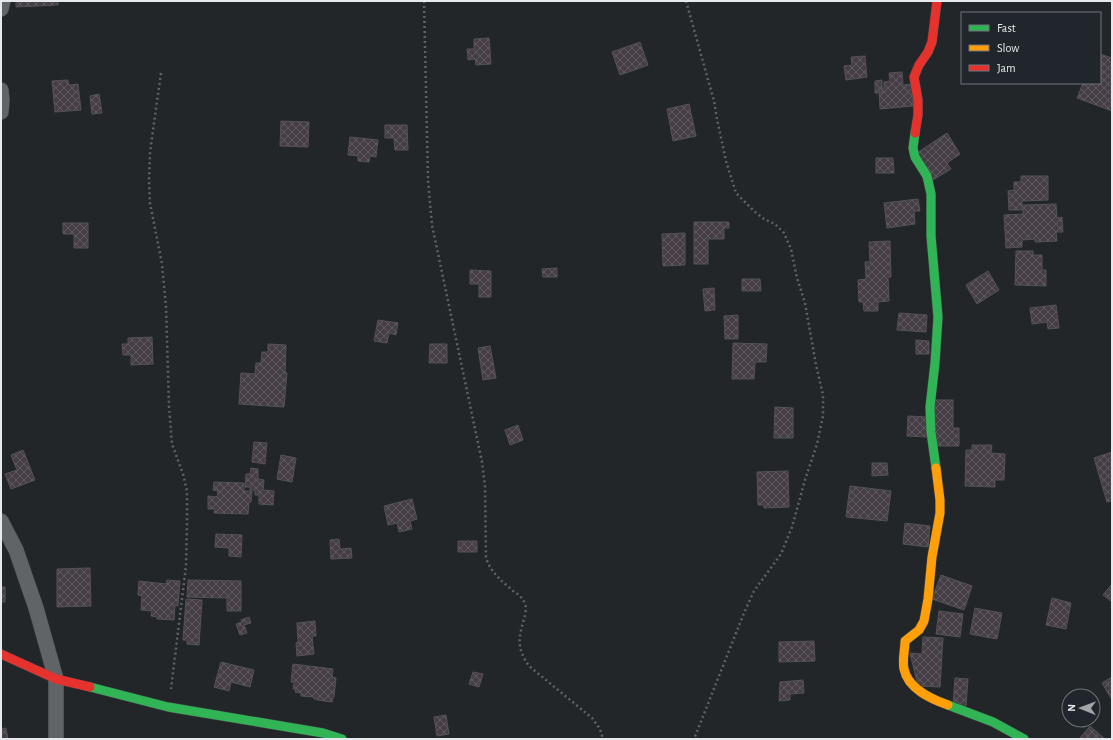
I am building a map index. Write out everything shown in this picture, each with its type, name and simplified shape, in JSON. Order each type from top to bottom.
[{"type":"street","points":[[1,9],[3,1]]},
{"type":"street","points":[[937,1],[932,42],[928,52],[918,65],[914,77],[918,100],[918,115],[913,148],[915,157],[927,176],[931,194],[931,236],[938,317],[930,406],[931,432],[940,500],[940,513],[932,557],[928,599],[924,621],[919,630],[906,642],[904,672],[913,686],[929,697],[1013,731],[1024,739]]},
{"type":"street","points":[[1,90],[1,112]]},
{"type":"street","points":[[1,521],[16,550],[36,608],[56,678],[56,739]]},
{"type":"street","points":[[1,654],[56,678],[168,707],[324,733],[342,739]]},
{"type":"path","points":[[424,1],[428,180],[432,225],[482,462],[485,486],[486,558],[489,568],[494,574],[521,598],[525,604],[526,611],[521,628],[519,644],[522,656],[530,666],[592,718],[600,729],[603,739]]},
{"type":"path","points":[[686,1],[714,101],[726,160],[736,194],[764,219],[776,224],[784,232],[791,249],[805,303],[823,395],[823,416],[818,444],[805,480],[792,527],[781,554],[754,591],[694,739]]},
{"type":"path","points":[[161,73],[150,152],[150,203],[162,264],[166,307],[172,444],[183,474],[187,491],[186,566],[168,707]]},
{"type":"building","points":[[16,1],[58,1],[58,5],[16,7]]},
{"type":"building","points":[[489,38],[491,64],[476,65],[475,59],[468,60],[467,49],[474,49],[474,39]]},
{"type":"building","points":[[640,42],[648,65],[620,75],[612,52]]},
{"type":"building","points":[[1101,54],[1112,58],[1112,111],[1077,98],[1083,84],[1101,84]]},
{"type":"building","points":[[865,56],[867,77],[846,80],[844,66],[852,65],[851,57]]},
{"type":"building","points":[[902,72],[903,85],[911,84],[913,106],[880,109],[879,89],[884,88],[884,82],[890,81],[889,73]]},
{"type":"building","points":[[68,80],[69,85],[78,84],[81,110],[55,112],[52,81]]},
{"type":"building","points":[[882,80],[882,93],[875,93],[875,81]]},
{"type":"building","points":[[99,94],[102,113],[92,114],[90,96]]},
{"type":"building","points":[[689,104],[696,136],[673,141],[667,109]]},
{"type":"building","points":[[281,121],[309,122],[308,147],[280,146]]},
{"type":"building","points":[[385,125],[407,125],[408,150],[395,150],[394,138],[385,138]]},
{"type":"building","points":[[947,133],[960,154],[947,163],[951,169],[933,180],[917,153]]},
{"type":"building","points":[[350,137],[378,140],[376,157],[370,156],[369,162],[358,161],[358,156],[348,155]]},
{"type":"building","points":[[876,158],[893,158],[894,173],[876,173]]},
{"type":"building","points":[[1021,176],[1048,176],[1048,200],[1022,201],[1022,210],[1009,210],[1008,191],[1014,190],[1014,182],[1021,182]]},
{"type":"building","points":[[918,199],[920,211],[914,211],[915,224],[887,228],[884,203]]},
{"type":"building","points":[[1056,204],[1057,218],[1062,217],[1063,232],[1056,232],[1057,241],[1035,242],[1035,239],[1022,240],[1022,247],[1006,248],[1004,215],[1023,214],[1023,205]]},
{"type":"building","points":[[694,222],[729,222],[729,228],[724,228],[724,239],[708,239],[708,264],[694,264]]},
{"type":"building","points":[[63,223],[88,223],[88,248],[74,248],[74,234],[63,234]]},
{"type":"building","points":[[685,233],[685,265],[663,266],[662,234]]},
{"type":"building","points":[[890,241],[891,277],[888,277],[889,301],[878,302],[878,311],[864,311],[863,302],[859,302],[858,280],[866,279],[865,262],[870,262],[869,242]]},
{"type":"building","points":[[1016,251],[1033,251],[1033,255],[1042,255],[1042,270],[1046,270],[1046,286],[1015,285]]},
{"type":"building","points":[[557,268],[557,277],[543,277],[542,269]]},
{"type":"building","points":[[470,270],[491,271],[491,297],[479,297],[479,284],[470,284]]},
{"type":"building","points":[[988,271],[999,290],[977,304],[966,285]]},
{"type":"building","points":[[742,279],[760,279],[761,291],[742,291]]},
{"type":"building","points":[[714,288],[715,310],[705,311],[703,289]]},
{"type":"building","points":[[1056,305],[1059,328],[1048,329],[1047,322],[1032,324],[1030,308]]},
{"type":"building","points":[[899,313],[927,315],[926,332],[897,330]]},
{"type":"building","points":[[738,315],[738,339],[725,339],[724,316]]},
{"type":"building","points":[[378,320],[398,323],[396,335],[389,333],[387,343],[374,341]]},
{"type":"building","points":[[152,337],[153,364],[131,365],[131,355],[123,355],[122,344],[128,344],[128,338]]},
{"type":"building","points":[[916,340],[929,341],[929,354],[916,354]]},
{"type":"building","points":[[733,343],[767,344],[766,362],[755,362],[754,379],[732,379]]},
{"type":"building","points":[[268,344],[286,345],[285,372],[287,373],[284,407],[239,404],[241,373],[255,374],[256,363],[261,363],[262,352],[268,352]]},
{"type":"building","points":[[430,344],[447,344],[447,363],[429,363]]},
{"type":"building","points":[[490,346],[496,378],[483,380],[478,348]]},
{"type":"building","points":[[935,400],[953,400],[953,428],[959,428],[959,446],[935,446]]},
{"type":"building","points":[[775,407],[793,408],[793,438],[774,438]]},
{"type":"building","points":[[908,416],[928,417],[927,437],[907,436]]},
{"type":"building","points":[[518,425],[523,440],[510,445],[505,430]]},
{"type":"building","points":[[254,442],[267,443],[265,464],[252,462]]},
{"type":"building","points":[[972,445],[992,445],[991,453],[1005,454],[1004,480],[995,480],[995,487],[965,486],[966,450],[972,450]]},
{"type":"building","points":[[23,450],[35,480],[11,489],[5,474],[17,470],[11,455]]},
{"type":"building","points":[[1112,452],[1112,501],[1107,502],[1094,458]]},
{"type":"building","points":[[281,455],[296,458],[292,482],[277,479]]},
{"type":"building","points":[[872,463],[887,463],[888,475],[872,476]]},
{"type":"building","points":[[251,468],[258,469],[258,479],[264,480],[263,490],[274,491],[273,505],[259,504],[259,495],[255,495],[255,490],[250,490],[250,487],[245,487],[246,474],[250,474]]},
{"type":"building","points":[[788,471],[789,507],[764,508],[764,505],[758,505],[757,472]]},
{"type":"building","points":[[214,482],[244,483],[244,491],[252,491],[248,514],[214,513],[215,509],[208,509],[208,496],[217,497],[218,491],[213,490]]},
{"type":"building","points":[[850,486],[891,491],[887,521],[846,517]]},
{"type":"building","points":[[412,499],[417,519],[410,521],[412,529],[399,532],[397,523],[388,525],[384,506]]},
{"type":"building","points":[[905,523],[930,526],[928,547],[903,544]]},
{"type":"building","points":[[216,534],[242,535],[241,557],[229,556],[229,548],[215,547]]},
{"type":"building","points":[[339,539],[340,549],[351,548],[352,558],[331,559],[330,540]]},
{"type":"building","points":[[458,541],[477,541],[477,552],[458,552]]},
{"type":"building","points":[[90,568],[91,606],[57,607],[57,569]]},
{"type":"building","points":[[941,575],[972,586],[964,610],[932,599]]},
{"type":"building","points":[[167,580],[180,581],[178,606],[175,605],[174,620],[157,619],[157,617],[151,616],[152,611],[141,610],[142,596],[138,595],[139,581],[166,584]]},
{"type":"building","points":[[188,580],[241,581],[241,611],[227,611],[227,598],[187,597]]},
{"type":"building","points":[[1112,584],[1112,602],[1103,595]]},
{"type":"building","points":[[1,587],[5,587],[5,602],[1,602]]},
{"type":"building","points":[[1052,598],[1071,603],[1066,629],[1046,625]]},
{"type":"building","points":[[186,599],[202,600],[199,645],[187,644],[187,640],[183,640]]},
{"type":"building","points":[[975,608],[1002,613],[997,639],[970,634]]},
{"type":"building","points":[[939,611],[963,614],[960,637],[936,634]]},
{"type":"building","points":[[249,617],[251,623],[244,625],[247,633],[240,635],[236,624]]},
{"type":"building","points":[[315,621],[316,636],[312,636],[314,654],[297,656],[297,623]]},
{"type":"building","points":[[923,637],[943,638],[940,687],[918,686],[910,653],[922,654]]},
{"type":"building","points":[[814,641],[815,661],[779,662],[779,642]]},
{"type":"building","points":[[221,662],[254,670],[250,687],[231,682],[229,691],[214,687]]},
{"type":"building","points":[[293,664],[333,669],[332,677],[336,678],[332,702],[317,700],[318,699],[314,699],[314,697],[301,696],[301,693],[295,692],[296,689],[293,689],[294,682],[291,682]]},
{"type":"building","points":[[473,672],[483,674],[479,687],[469,684]]},
{"type":"building","points":[[1112,677],[1112,700],[1102,683]]},
{"type":"building","points":[[955,678],[968,679],[966,706],[953,705]]},
{"type":"building","points":[[803,680],[804,693],[790,694],[790,700],[779,701],[780,682]]},
{"type":"building","points":[[446,715],[449,734],[437,736],[434,717]]},
{"type":"building","points":[[6,728],[8,739],[1,739],[1,729]]},
{"type":"building","points":[[1088,728],[1092,728],[1105,739],[1079,739]]},
{"type":"traffic: fast","points":[[915,133],[913,148],[915,157],[927,176],[931,194],[931,236],[938,317],[930,407],[931,432],[936,468]]},
{"type":"traffic: fast","points":[[90,687],[168,707],[323,733],[342,739]]},
{"type":"traffic: fast","points":[[948,705],[993,722],[1024,739]]},
{"type":"traffic: slow","points":[[936,468],[940,513],[932,557],[928,599],[924,621],[919,630],[905,641],[903,666],[906,676],[915,688],[935,700],[948,705]]},
{"type":"traffic: jam","points":[[915,133],[918,115],[918,100],[914,77],[932,42],[937,1]]},
{"type":"traffic: jam","points":[[1,654],[56,679],[90,687]]}]
